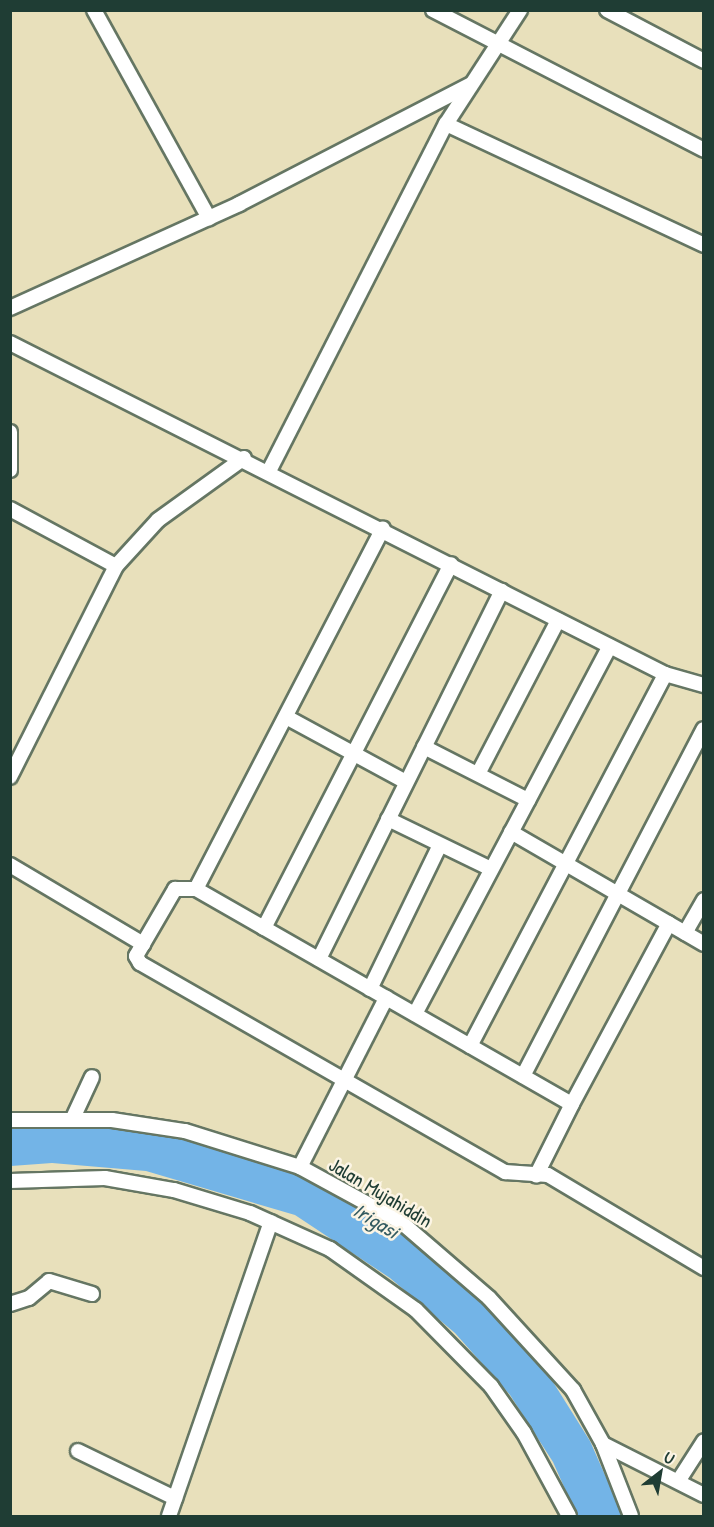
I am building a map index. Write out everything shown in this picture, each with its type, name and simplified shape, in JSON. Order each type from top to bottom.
[{"type":"street","points":[[94,10],[208,218]]},
{"type":"street","points":[[433,10],[497,45],[701,144]]},
{"type":"street","points":[[269,471],[446,124],[520,10]]},
{"type":"street","points":[[608,10],[704,61]]},
{"type":"street","points":[[10,308],[208,218],[472,84]]},
{"type":"street","points":[[446,124],[704,244]]},
{"type":"street","points":[[10,343],[244,458],[665,674],[704,685]]},
{"type":"street","points":[[10,356],[24,349]]},
{"type":"street","points":[[10,432],[10,470]]},
{"type":"street","points":[[10,777],[116,566],[158,520],[244,458]]},
{"type":"street","points":[[10,509],[116,566]]},
{"type":"street","points":[[196,889],[288,718],[383,529]]},
{"type":"street","points":[[264,928],[451,564]]},
{"type":"street","points":[[319,959],[502,591]]},
{"type":"street","points":[[478,772],[558,620]]},
{"type":"street","points":[[415,1014],[610,646]]},
{"type":"street","points":[[470,1046],[665,674]]},
{"type":"street","points":[[288,718],[406,783]]},
{"type":"street","points":[[523,1076],[704,729]]},
{"type":"street","points":[[424,747],[478,772],[528,800]]},
{"type":"street","points":[[388,819],[492,869]]},
{"type":"street","points":[[511,832],[619,892],[704,944]]},
{"type":"street","points":[[370,989],[440,845]]},
{"type":"street","points":[[10,865],[143,944]]},
{"type":"street","points":[[572,1104],[196,889],[175,889],[136,956],[140,963],[505,1172],[536,1176],[548,1175],[704,1268]]},
{"type":"street","points":[[685,933],[704,900]]},
{"type":"street","points":[[536,1176],[669,922]]},
{"type":"street","points":[[300,1167],[343,1078],[386,998]]},
{"type":"street","points":[[72,1118],[92,1077]]},
{"type":"street","name":"Jalan Mujahiddin","points":[[10,1120],[72,1118],[185,1131],[300,1167],[401,1222],[444,1256],[535,1343],[573,1390],[603,1444],[631,1516]]},
{"type":"street","points":[[10,1181],[124,1181],[203,1197],[271,1222],[330,1249],[454,1345],[524,1432],[569,1516]]},
{"type":"street","points":[[169,1516],[271,1222]]},
{"type":"street","points":[[10,1304],[29,1298],[49,1281],[92,1294]]},
{"type":"street","points":[[679,1480],[704,1441]]},
{"type":"street","points":[[603,1444],[679,1480],[704,1496]]},
{"type":"street","points":[[78,1451],[175,1498]]},
{"type":"water","name":"Irigasi","points":[[11,1123],[143,1127],[254,1155],[327,1186],[406,1234],[488,1304],[548,1374],[590,1441],[623,1516],[577,1516],[553,1462],[510,1395],[455,1333],[390,1278],[295,1215],[146,1171],[52,1163],[11,1166]]}]
